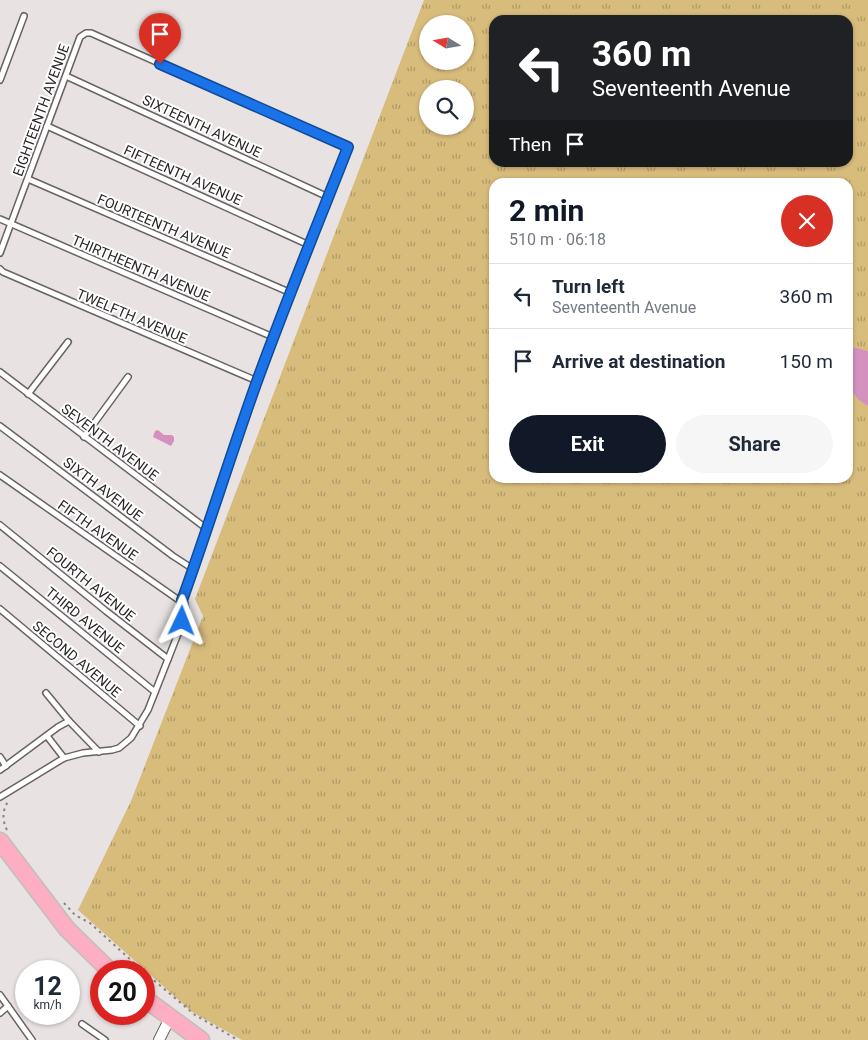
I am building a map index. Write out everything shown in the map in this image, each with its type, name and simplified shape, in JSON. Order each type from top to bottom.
[{"type":"main road","points":[[5,838],[67,929],[99,960]]},
{"type":"main road","points":[[155,1006],[201,1040]]},
{"type":"street","points":[[159,1040],[170,1018]]},
{"type":"lane","points":[[0,80],[24,16]]},
{"type":"lane","name":"EIGHTEENTH AVENUE","points":[[0,252],[80,37],[86,33],[92,33],[348,147],[328,197]]},
{"type":"lane","name":"SIXTEENTH AVENUE","points":[[66,76],[328,197]]},
{"type":"lane","name":"FIFTEENTH AVENUE","points":[[47,126],[310,245]]},
{"type":"lane","name":"FOURTEENTH AVENUE","points":[[28,179],[291,293]]},
{"type":"lane","points":[[0,797],[64,758],[83,752],[99,752],[119,748],[131,738],[140,726],[182,621],[184,595],[257,381],[328,197]]},
{"type":"lane","name":"THIRTHEENTH AVENUE","points":[[0,219],[273,338]]},
{"type":"lane","name":"TWELFTH AVENUE","points":[[0,269],[3,272],[257,381]]},
{"type":"lane","points":[[28,394],[68,342]]},
{"type":"lane","name":"SEVENTH AVENUE","points":[[0,372],[208,529]]},
{"type":"lane","points":[[84,437],[128,377]]},
{"type":"lane","name":"SIXTH AVENUE","points":[[0,426],[193,569]]},
{"type":"lane","name":"FIFTH AVENUE","points":[[0,475],[182,603]]},
{"type":"lane","name":"FOURTH AVENUE","points":[[0,526],[168,659]]},
{"type":"lane","name":"THIRD AVENUE","points":[[0,566],[155,692]]},
{"type":"lane","name":"SECOND AVENUE","points":[[0,609],[140,726]]},
{"type":"lane","points":[[46,693],[69,721],[99,752]]},
{"type":"lane","points":[[0,770],[69,721]]},
{"type":"lane","points":[[47,736],[64,758]]},
{"type":"lane","points":[[0,757],[6,766]]},
{"type":"lane","points":[[0,995],[32,1040]]},
{"type":"lane","points":[[0,1012],[8,1006]]},
{"type":"lane","points":[[82,1024],[105,1040]]},
{"type":"path","points":[[5,838],[3,820],[5,807],[9,800],[7,793]]},
{"type":"path","points":[[62,901],[75,915],[90,923],[132,960]]},
{"type":"path","points":[[155,980],[195,1015],[238,1040]]},
{"type":"green space","points":[[424,0],[868,0],[868,1040],[242,1040],[192,1012],[155,979],[155,960],[134,960],[78,910],[131,801],[203,616],[195,599]]},
{"type":"shaded area","points":[[853,349],[868,351],[868,406],[853,393]]},
{"type":"shaded area","points":[[158,430],[164,435],[172,435],[174,437],[171,446],[153,437],[155,431]]},
{"type":"route","points":[[160,64],[348,147],[273,338],[246,414],[182,600],[184,616],[182,621]]}]
